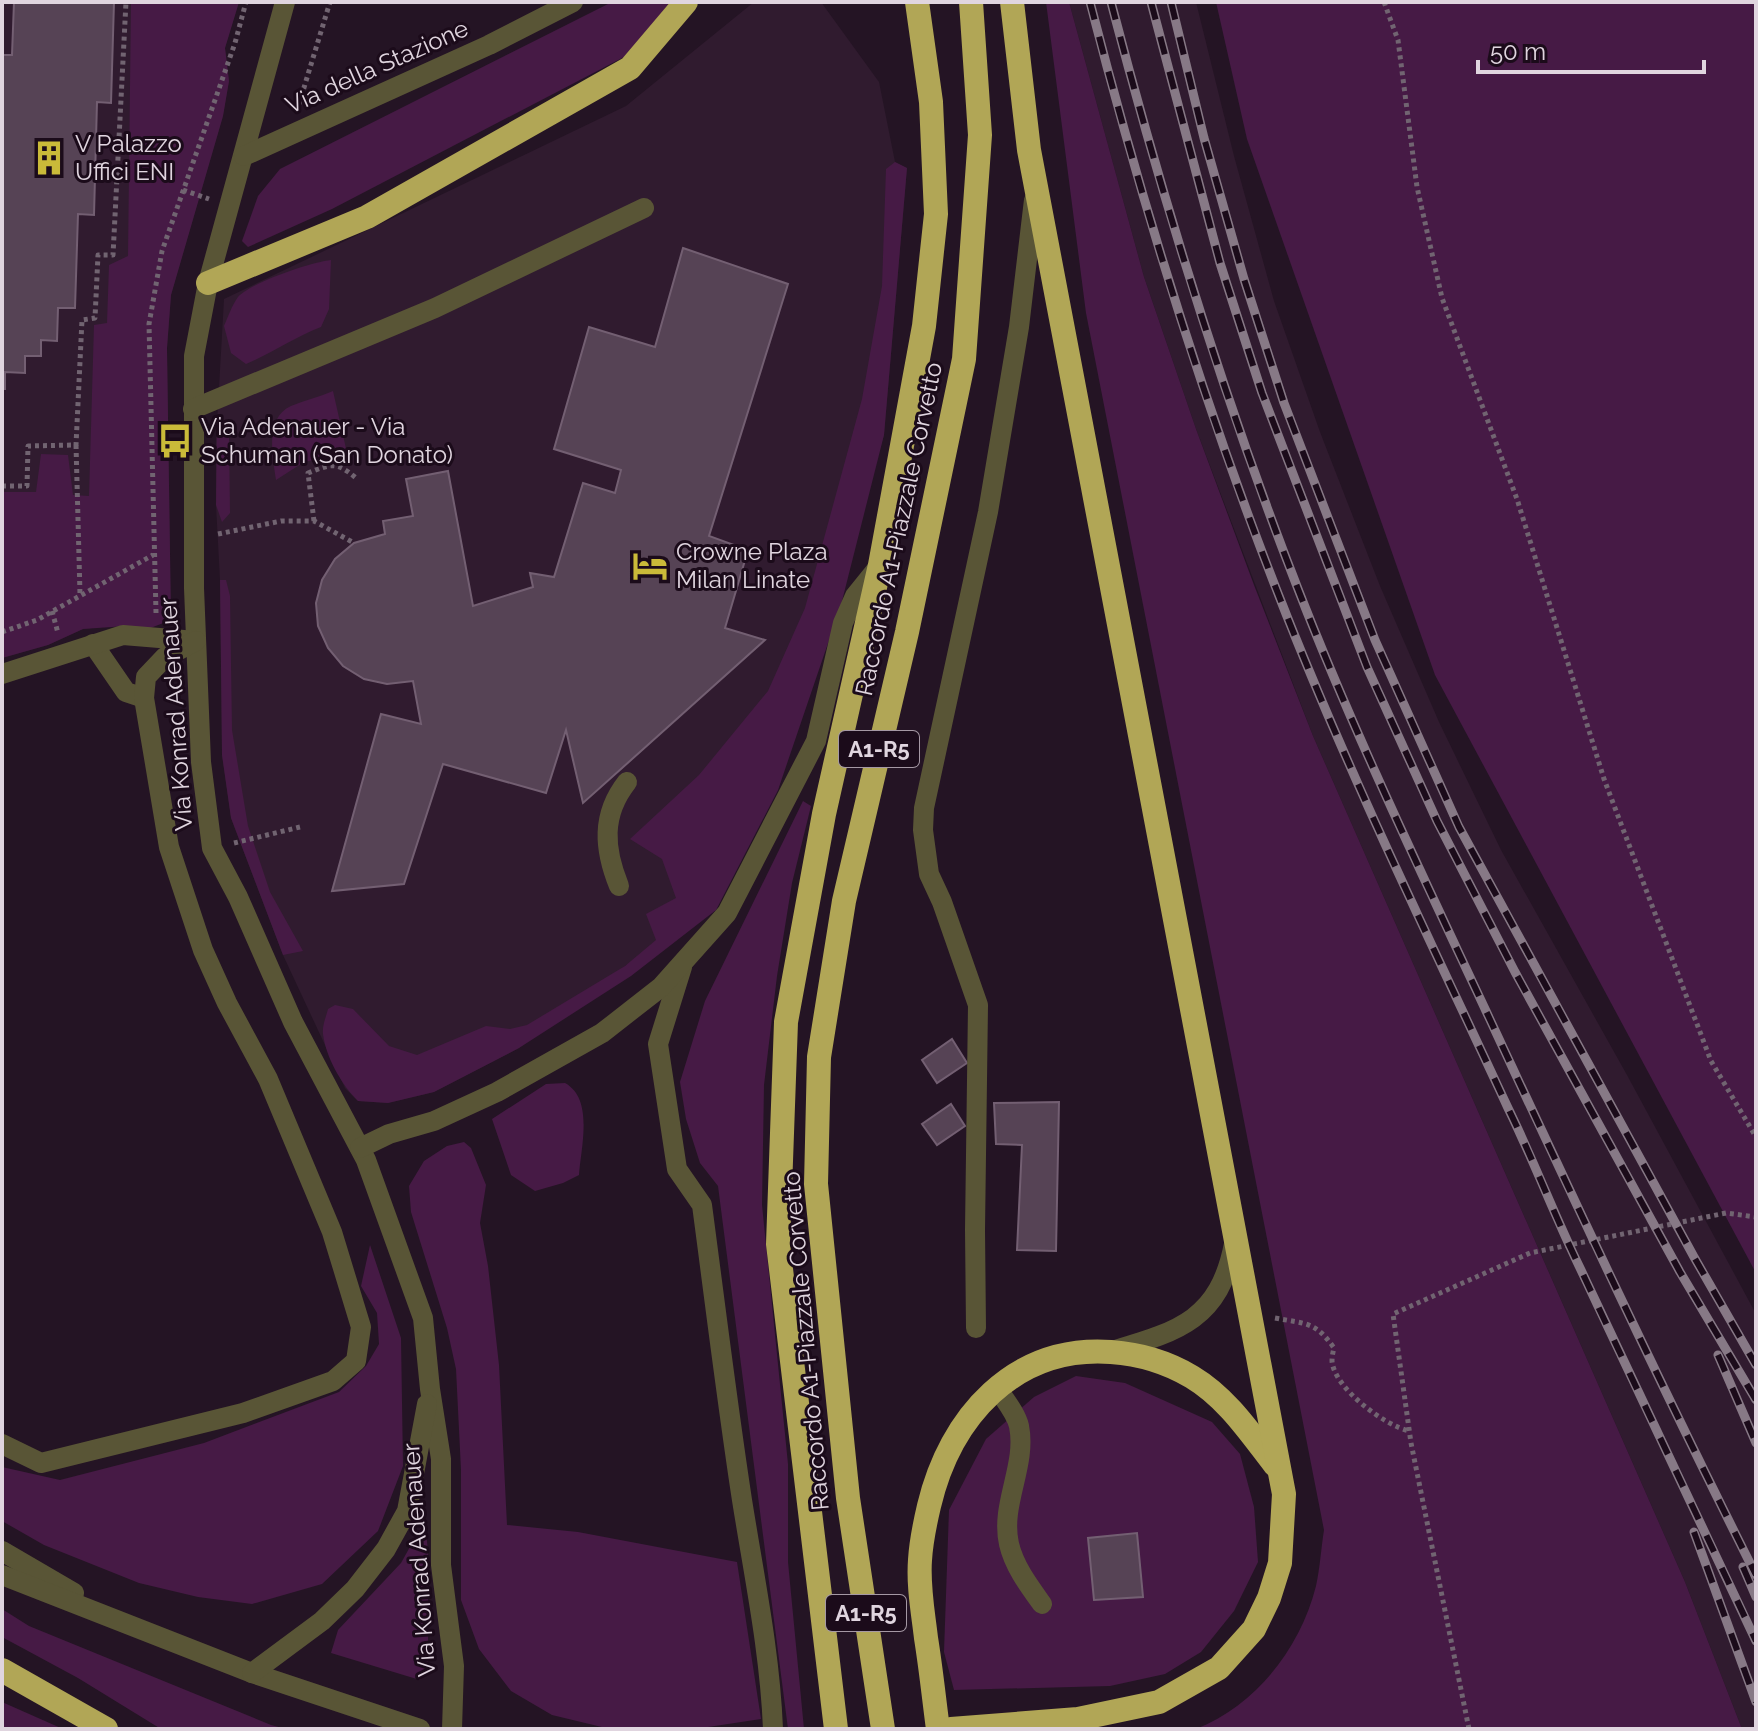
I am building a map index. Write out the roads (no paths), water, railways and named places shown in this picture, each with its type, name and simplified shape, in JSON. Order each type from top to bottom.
[{"type":"highway","points":[[208,283],[367,217],[630,68],[686,2]]},
{"type":"highway","points":[[908,2],[931,102]]},
{"type":"highway","name":"Raccordo A1-Piazzale Corvetto","points":[[836,1729],[778,1244],[786,1022],[824,814],[880,565],[924,326],[936,214],[931,102],[917,2]]},
{"type":"highway","name":"Raccordo A1-Piazzale Corvetto","points":[[883,1729],[848,1498],[816,1184],[819,1057],[844,901],[907,632],[964,359],[980,135],[971,2]]},
{"type":"highway","points":[[951,1729],[1078,1719],[1159,1702],[1219,1668],[1254,1629],[1269,1598],[1280,1563],[1285,1505],[1029,150],[1012,2]]},
{"type":"highway","points":[[938,1729],[920,1592],[920,1558],[929,1509],[945,1456],[976,1408],[997,1388],[1024,1369],[1047,1358],[1079,1352],[1143,1356],[1193,1378],[1232,1411],[1279,1470]]},
{"type":"highway","points":[[2,1670],[106,1729]]},
{"type":"street","name":"Via Konrad Adenauer","points":[[285,2],[208,283],[194,356],[193,537],[201,762],[212,848],[238,897],[293,1022],[360,1148],[423,1318],[441,1459],[441,1565],[454,1666],[452,1729]]},
{"type":"street","name":"Via della Stazione","points":[[244,156],[489,45],[573,2]]},
{"type":"street","points":[[976,1328],[978,1005],[929,874],[923,830],[924,808],[988,512],[1019,327],[1036,186]]},
{"type":"street","points":[[193,409],[435,308],[644,208]]},
{"type":"street","points":[[360,1148],[389,1134],[434,1121],[497,1092],[602,1033],[661,987],[727,913],[816,741],[843,623],[855,596],[880,565]]},
{"type":"street","points":[[2,674],[123,635],[196,641]]},
{"type":"street","points":[[2,1444],[41,1463],[243,1413],[333,1381],[356,1361],[361,1327],[332,1232],[268,1079],[227,1003],[203,950],[169,847],[144,698],[146,677],[165,657],[196,641]]},
{"type":"street","points":[[93,644],[126,692],[144,698]]},
{"type":"street","points":[[619,886],[610,863],[609,818],[612,800],[627,782]]},
{"type":"street","points":[[683,962],[658,1044],[677,1169],[702,1205],[742,1497],[762,1614],[773,1729]]},
{"type":"street","points":[[1108,1352],[1184,1325],[1209,1306],[1223,1284],[1235,1240]]},
{"type":"street","points":[[997,1388],[1018,1423],[1020,1445],[1018,1469],[1008,1507],[1009,1543],[1022,1575],[1042,1604]]},
{"type":"street","name":"Via Konrad Adenauer","points":[[252,1673],[322,1621],[355,1589],[386,1549],[407,1511],[430,1389]]},
{"type":"street","points":[[2,1551],[133,1628]]},
{"type":"street","points":[[2,1575],[252,1673],[420,1729]]},
{"type":"railway","points":[[1090,2],[1153,228],[1200,376],[1251,523],[1305,661],[1389,854],[1518,1128],[1571,1250],[1756,1641]]},
{"type":"railway","points":[[1111,2],[1173,225],[1220,371],[1244,444],[1319,643],[1389,802],[1552,1153],[1756,1575]]},
{"type":"railway","points":[[1151,2],[1220,263],[1262,393],[1367,667],[1437,821],[1515,972],[1680,1272],[1756,1400]]},
{"type":"railway","points":[[1171,2],[1204,138],[1244,279],[1284,403],[1375,640],[1459,827],[1756,1365]]},
{"type":"railway","points":[[1718,1355],[1756,1443]]},
{"type":"railway","points":[[1694,1532],[1756,1702]]},
{"type":"railway","points":[[1743,1567],[1756,1597]]},
{"type":"place","name":"V Palazzo Uffici ENI","points":[[49,158]]},
{"type":"place","name":"Via Adenauer - Via Schuman (San Donato)","points":[[175,441]]},
{"type":"place","name":"Crowne Plaza Milan Linate","points":[[650,566]]}]
